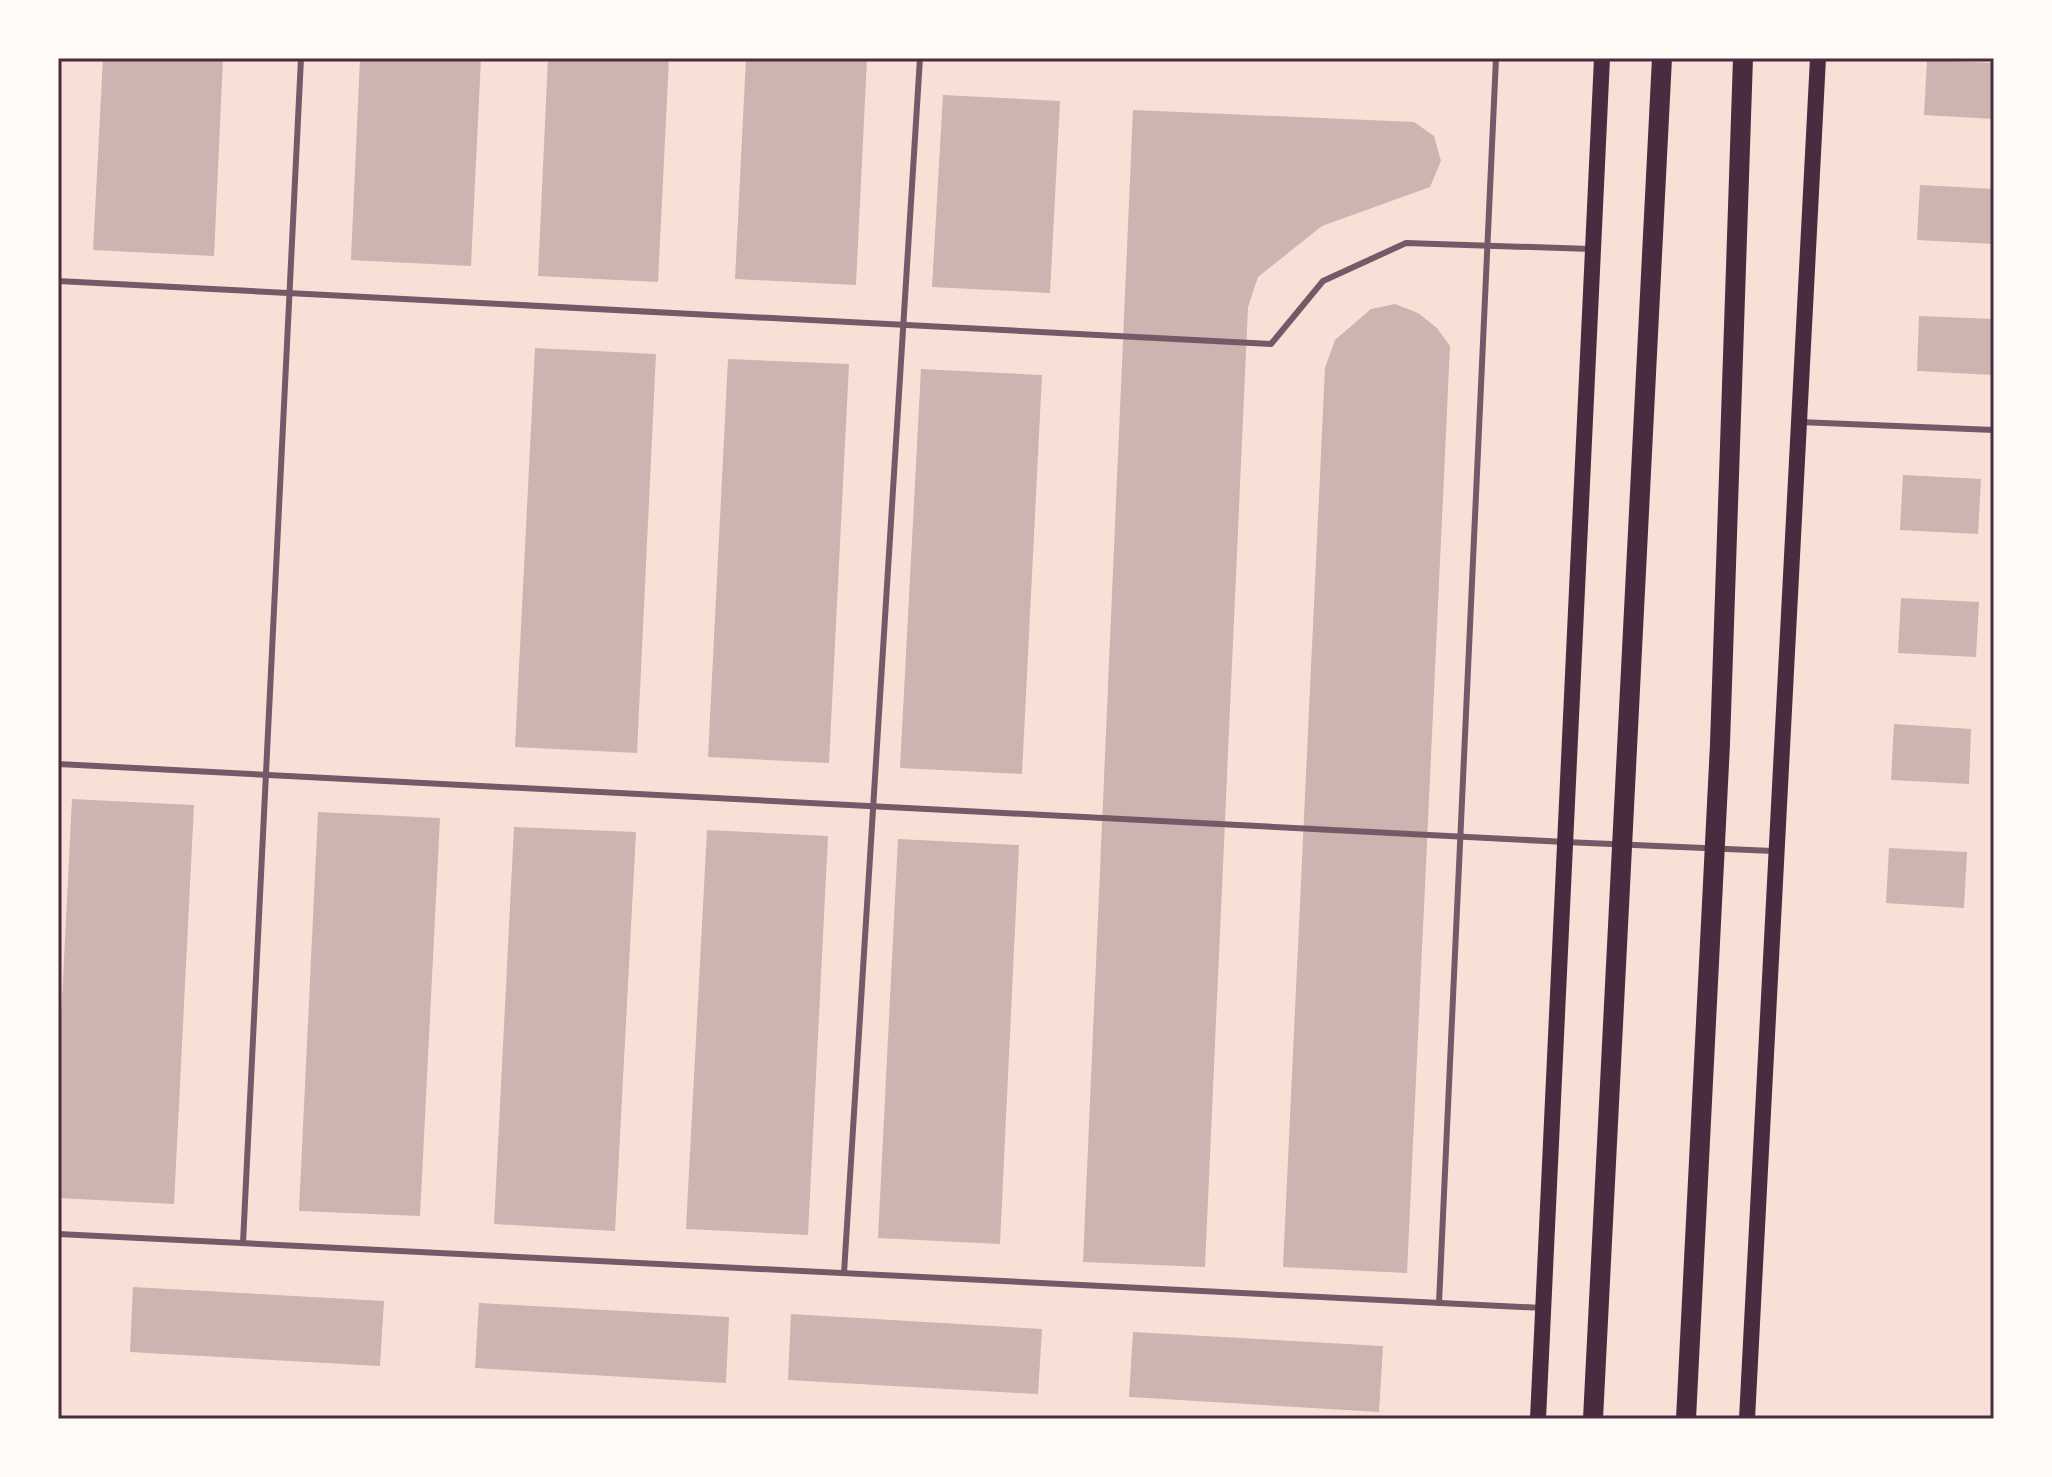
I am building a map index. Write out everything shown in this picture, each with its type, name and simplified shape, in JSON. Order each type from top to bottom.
[{"type":"main road","points":[[1538,1419],[1602,58]]},
{"type":"main road","points":[[1593,1419],[1662,58]]},
{"type":"main road","points":[[1686,1419],[1720,744],[1743,58]]},
{"type":"main road","points":[[1747,1419],[1818,58]]},
{"type":"lane","points":[[243,1243],[301,58]]},
{"type":"lane","points":[[844,1273],[920,58]]},
{"type":"lane","points":[[1439,1303],[1496,58]]},
{"type":"lane","points":[[58,281],[1271,344],[1323,281],[1406,243],[1593,249]]},
{"type":"lane","points":[[1799,422],[1994,430]]},
{"type":"lane","points":[[58,764],[1777,851]]},
{"type":"lane","points":[[58,1234],[1543,1308]]},
{"type":"building","points":[[103,58],[223,58],[214,256],[93,250]]},
{"type":"building","points":[[360,58],[481,58],[471,266],[351,260]]},
{"type":"building","points":[[548,58],[669,58],[658,282],[538,276]]},
{"type":"building","points":[[746,58],[867,58],[856,285],[735,279]]},
{"type":"building","points":[[1927,60],[1994,63],[1994,119],[1924,115]]},
{"type":"building","points":[[943,95],[1060,101],[1050,293],[932,287]]},
{"type":"building","points":[[1133,110],[1414,122],[1434,136],[1441,161],[1430,187],[1322,226],[1258,277],[1248,307],[1205,1267],[1083,1262]]},
{"type":"building","points":[[1920,185],[1994,189],[1994,244],[1917,240]]},
{"type":"building","points":[[1395,304],[1418,313],[1437,328],[1450,346],[1407,1273],[1283,1267],[1325,368],[1335,340],[1371,309]]},
{"type":"building","points":[[1919,316],[1994,319],[1994,375],[1917,371]]},
{"type":"building","points":[[535,348],[656,354],[637,753],[515,747]]},
{"type":"building","points":[[728,359],[849,364],[829,763],[708,757]]},
{"type":"building","points":[[921,369],[1042,375],[1022,774],[900,768]]},
{"type":"building","points":[[1903,475],[1981,479],[1978,534],[1900,530]]},
{"type":"building","points":[[1901,598],[1979,602],[1976,657],[1898,653]]},
{"type":"building","points":[[1894,724],[1971,729],[1969,784],[1891,780]]},
{"type":"building","points":[[72,799],[194,805],[174,1204],[58,1198],[58,1079]]},
{"type":"building","points":[[318,812],[440,818],[420,1216],[299,1211]]},
{"type":"building","points":[[514,827],[636,832],[615,1231],[494,1224]]},
{"type":"building","points":[[707,830],[828,836],[808,1235],[686,1229]]},
{"type":"building","points":[[898,839],[1019,845],[1000,1244],[878,1238]]},
{"type":"building","points":[[1889,848],[1967,852],[1964,908],[1886,903]]},
{"type":"building","points":[[133,1287],[384,1301],[380,1366],[130,1352]]},
{"type":"building","points":[[479,1303],[729,1317],[726,1383],[475,1368]]},
{"type":"building","points":[[791,1314],[1042,1329],[1038,1394],[788,1380]]},
{"type":"building","points":[[1133,1332],[1383,1346],[1379,1412],[1129,1397]]}]
